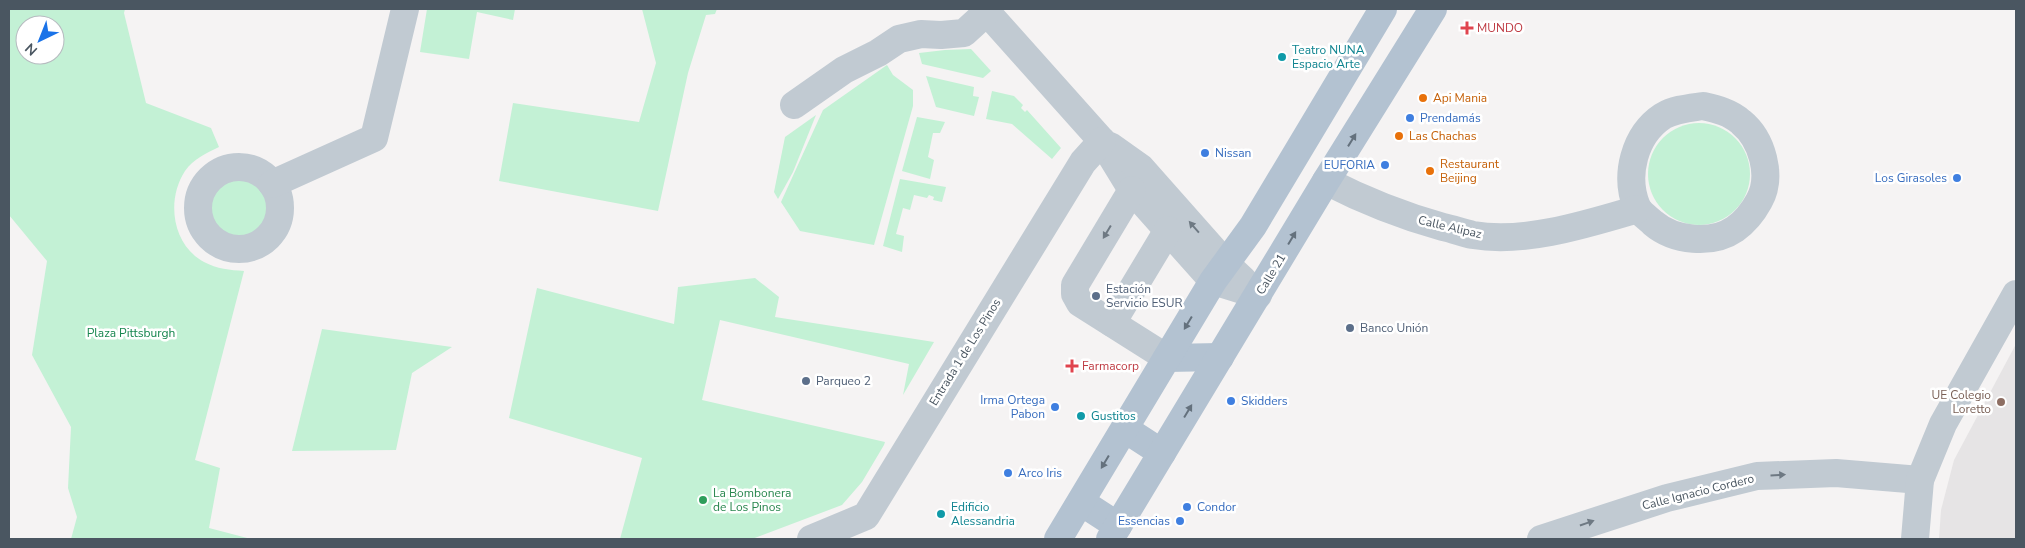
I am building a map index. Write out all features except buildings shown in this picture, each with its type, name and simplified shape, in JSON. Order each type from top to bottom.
[{"type":"main road","points":[[1058,539],[1219,272],[1253,226],[1383,9]]},
{"type":"main road","name":"Calle 21","points":[[1114,532],[1326,181],[1433,9]]},
{"type":"main road","points":[[1291,161],[1326,181]]},
{"type":"main road","points":[[1167,358],[1220,357]]},
{"type":"main road","points":[[1125,429],[1162,453]]},
{"type":"main road","points":[[1081,502],[1114,532]]},
{"type":"street","points":[[272,184],[374,138],[405,9]]},
{"type":"street","points":[[794,105],[844,70],[878,53],[899,39],[920,34],[940,36],[964,33],[985,10],[1102,140],[1132,190],[1168,230],[1219,272],[1258,295]]},
{"type":"street","points":[[1703,106],[1723,111],[1741,122],[1755,137],[1763,157],[1765,178],[1761,198],[1750,216],[1734,230],[1715,238],[1694,240],[1674,235],[1658,227],[1638,209],[1631,180],[1636,148],[1648,130],[1663,116],[1682,108],[1703,106]]},
{"type":"street","points":[[1102,140],[1142,168],[1219,272]]},
{"type":"street","name":"Entrada 1 de Los Pinos","points":[[811,539],[866,516],[1083,162],[1102,140]]},
{"type":"street","name":"Calle Alipaz","points":[[1326,181],[1351,194],[1415,219],[1473,235],[1523,235],[1583,225],[1638,209]]},
{"type":"street","points":[[1132,190],[1075,285],[1075,294],[1080,303],[1167,358]]},
{"type":"street","points":[[1112,323],[1168,230]]},
{"type":"street","points":[[1915,539],[1920,480],[1943,424],[2016,294]]},
{"type":"street","name":"Calle Ignacio Cordero","points":[[1541,539],[1667,498],[1757,476],[1836,473],[1920,480]]},
{"type":"shaded area","name":"UE Colegio Loretto","points":[[2016,344],[2016,539],[1939,539],[1941,510],[1954,460]]},
{"type":"green space","name":"Plaza Pittsburgh","points":[[9,9],[125,9],[124,13],[146,103],[211,128],[219,147],[196,160],[185,171],[175,195],[175,221],[185,245],[204,262],[229,270],[244,271],[195,460],[220,468],[209,528],[251,539],[71,539],[77,517],[68,488],[71,427],[32,355],[47,261],[9,215]]},
{"type":"green space","points":[[427,9],[515,9],[513,20],[477,12],[469,59],[420,52]]},
{"type":"green space","points":[[642,9],[717,9],[715,14],[706,15],[688,73],[658,211],[499,181],[513,103],[639,122],[656,63]]},
{"type":"green space","points":[[971,49],[991,71],[983,78],[922,64],[919,53],[945,50]]},
{"type":"green space","points":[[887,65],[893,75],[913,90],[913,106],[874,245],[800,231],[781,202],[823,110]]},
{"type":"green space","points":[[926,76],[974,87],[973,96],[979,97],[974,116],[936,107]]},
{"type":"green space","points":[[992,91],[1014,96],[1023,105],[1021,108],[1025,112],[1027,110],[1061,148],[1052,159],[1012,124],[986,119]]},
{"type":"green space","points":[[816,115],[793,172],[778,199],[774,192],[785,137]]},
{"type":"green space","points":[[917,117],[945,122],[940,133],[933,133],[928,157],[934,160],[930,179],[902,171]]},
{"type":"green space","points":[[1699,123],[1719,127],[1735,138],[1746,154],[1750,174],[1746,194],[1735,210],[1719,221],[1699,225],[1679,221],[1663,210],[1652,194],[1648,174],[1652,154],[1663,138],[1679,127]]},
{"type":"green space","points":[[239,176],[256,181],[264,189],[269,206],[264,223],[256,231],[239,236],[222,231],[214,223],[209,206],[214,189],[222,181]]},
{"type":"green space","points":[[900,179],[946,187],[942,202],[933,200],[934,197],[929,195],[927,198],[914,195],[910,210],[903,208],[896,234],[904,236],[902,252],[883,246]]},
{"type":"green space","points":[[755,278],[779,297],[775,317],[934,342],[903,395],[909,364],[720,320],[702,400],[885,442],[884,445],[862,482],[842,505],[752,539],[620,539],[642,458],[509,418],[537,288],[674,324],[678,287]]},
{"type":"green space","points":[[322,329],[452,347],[412,373],[396,450],[292,451]]},
{"type":"place","name":"MUNDO","points":[[1467,28]]},
{"type":"place","name":"Teatro NUNA Espacio Arte","points":[[1282,57]]},
{"type":"place","name":"Api Mania","points":[[1423,98]]},
{"type":"place","name":"Prendamás","points":[[1410,118]]},
{"type":"place","name":"Las Chachas","points":[[1399,136]]},
{"type":"place","name":"Nissan","points":[[1205,153]]},
{"type":"place","name":"EUFORIA","points":[[1385,165]]},
{"type":"place","name":"Restaurant Beijing","points":[[1430,171]]},
{"type":"place","name":"Los Girasoles","points":[[1957,178]]},
{"type":"place","name":"Estación Servicio ESUR","points":[[1096,296]]},
{"type":"place","name":"Banco Unión","points":[[1350,328]]},
{"type":"place","name":"Farmacorp","points":[[1072,366]]},
{"type":"place","name":"Parqueo 2","points":[[806,381]]},
{"type":"place","name":"Skidders","points":[[1231,401]]},
{"type":"place","name":"UE Colegio Loretto","points":[[2001,402]]},
{"type":"place","name":"Irma Ortega Pabon","points":[[1055,407]]},
{"type":"place","name":"Gustitos","points":[[1081,416]]},
{"type":"place","name":"Arco Iris","points":[[1008,473]]},
{"type":"place","name":"La Bombonera de Los Pinos","points":[[703,500]]},
{"type":"place","name":"Condor","points":[[1187,507]]},
{"type":"place","name":"Edificio Alessandria","points":[[941,514]]},
{"type":"place","name":"Essencias","points":[[1180,521]]}]
